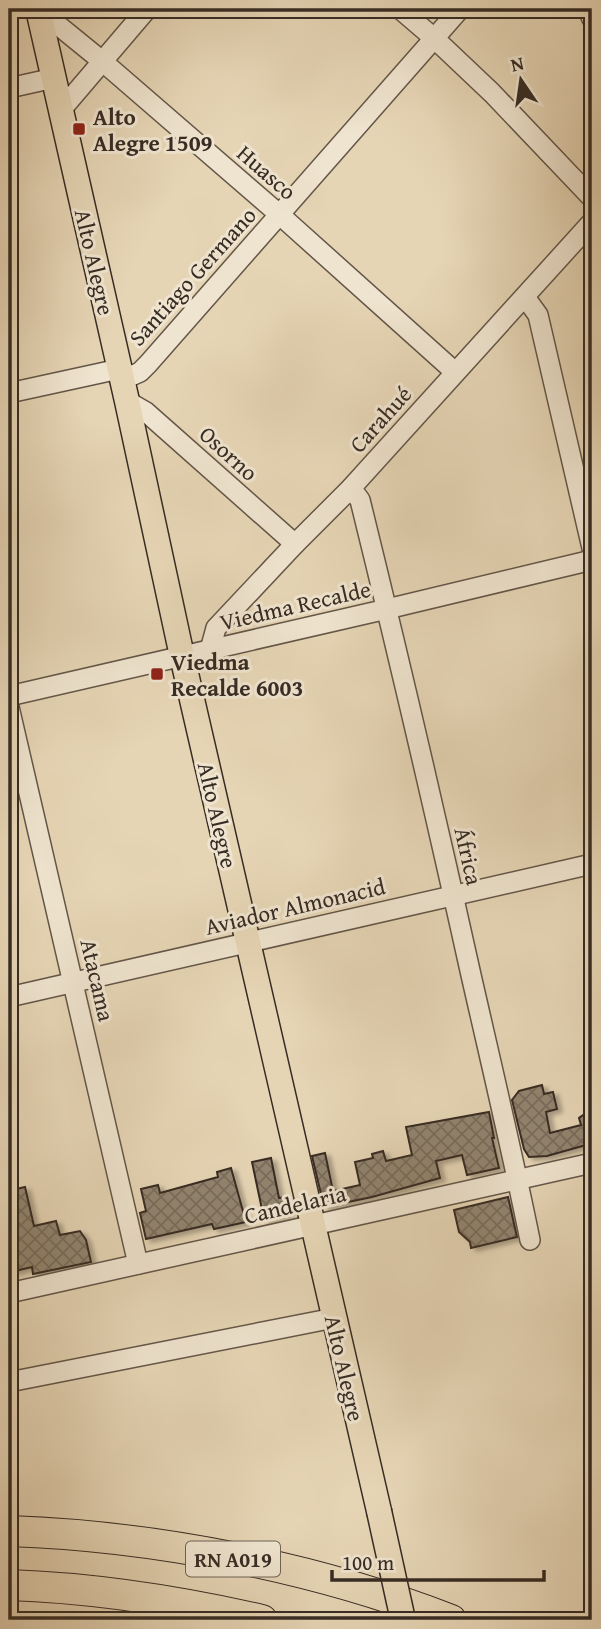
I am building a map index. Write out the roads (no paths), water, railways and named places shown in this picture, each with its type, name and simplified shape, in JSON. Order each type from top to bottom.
[{"type":"highway","points":[[9,1513],[120,1521],[205,1533],[289,1551],[441,1617]]},
{"type":"highway","name":"RN A019","points":[[9,1531],[117,1539],[197,1551],[343,1584],[441,1617]]},
{"type":"highway","name":"RN A019","points":[[9,1585],[107,1592],[191,1605],[262,1620]]},
{"type":"highway","points":[[9,1600],[106,1607],[190,1620]]},
{"type":"main road","name":"Alto Alegre","points":[[39,13],[182,656],[403,1620]]},
{"type":"street","points":[[61,110],[147,9]]},
{"type":"street","points":[[400,9],[435,38],[492,93],[592,198]]},
{"type":"street","name":"Santiago Germano","points":[[9,393],[123,383],[140,372],[460,9]]},
{"type":"street","points":[[588,9],[592,19]]},
{"type":"street","name":"Huasco","points":[[39,13],[102,61],[280,215],[455,372]]},
{"type":"street","points":[[9,88],[54,78]]},
{"type":"street","name":"Carahué","points":[[209,650],[216,628],[351,488],[592,222]]},
{"type":"street","points":[[525,297],[537,315],[592,548]]},
{"type":"street","name":"Osorno","points":[[123,383],[146,412],[295,544]]},
{"type":"street","name":"África","points":[[351,488],[360,500],[387,609],[530,1240]]},
{"type":"street","name":"Viedma Recalde","points":[[9,696],[592,560]]},
{"type":"street","name":"Atacama","points":[[9,708],[138,1264]]},
{"type":"street","name":"Aviador Almonacid","points":[[9,997],[592,864]]},
{"type":"street","name":"Candelaria","points":[[9,1293],[592,1163]]},
{"type":"street","points":[[9,1382],[334,1318]]},
{"type":"place","name":"Alto Alegre 1509","points":[[79,129]]},
{"type":"place","name":"Viedma Recalde 6003","points":[[157,674]]}]
